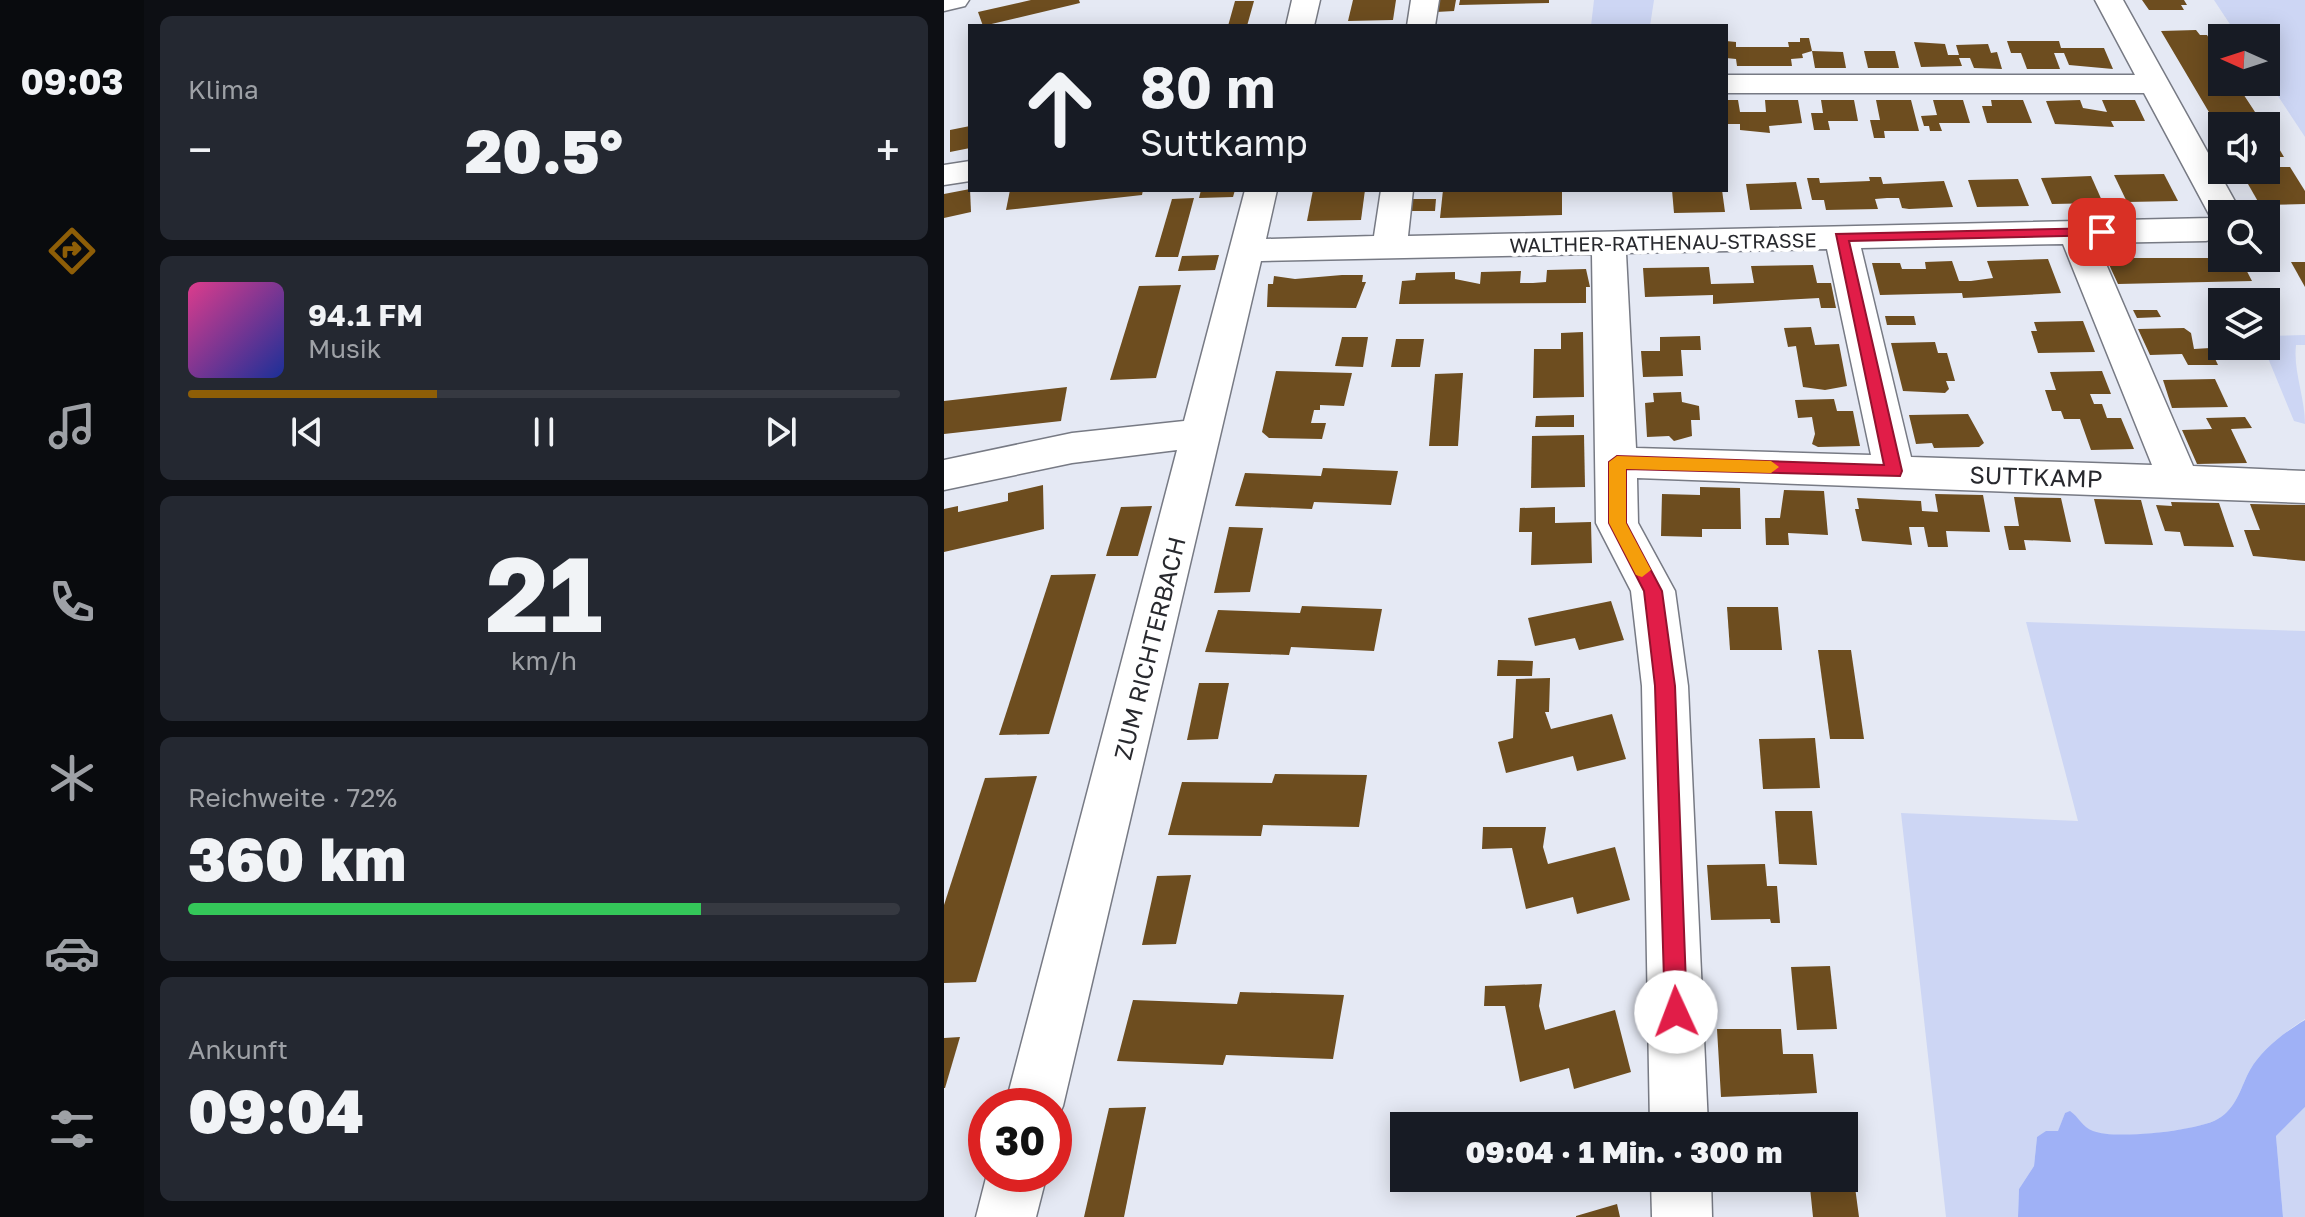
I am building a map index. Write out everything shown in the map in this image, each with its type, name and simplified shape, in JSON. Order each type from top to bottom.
[{"type":"street","points":[[944,3],[955,0]]},
{"type":"street","points":[[1300,24],[1306,0]]},
{"type":"street","points":[[1421,24],[1425,0]]},
{"type":"street","points":[[2109,0],[2217,200]]},
{"type":"street","points":[[1728,84],[2155,84]]},
{"type":"street","points":[[944,175],[968,171]]},
{"type":"street","name":"ZUM RICHTERBACH","points":[[1039,1088],[1261,192]]},
{"type":"street","points":[[1389,249],[1397,192]]},
{"type":"street","name":"WALTHER-RATHENAU-STRASSE","points":[[1247,250],[2208,230]]},
{"type":"street","points":[[2076,233],[2179,481]]},
{"type":"street","points":[[1841,237],[1894,471]]},
{"type":"street","points":[[1609,244],[1617,523],[1653,591],[1669,753],[1679,1112]]},
{"type":"street","points":[[944,475],[1078,445],[1141,437],[1202,435]]},
{"type":"street","name":"SUTTKAMP","points":[[1617,462],[2305,487]]},
{"type":"street","points":[[1006,1217],[1012,1192]]},
{"type":"street","points":[[1681,1192],[1682,1217]]},
{"type":"shaded area","points":[[1594,0],[1654,0],[1650,24],[1591,24]]},
{"type":"shaded area","points":[[2214,0],[2305,0],[2305,137],[2278,96],[2280,24],[2230,24]]},
{"type":"shaded area","points":[[2305,335],[2305,345],[2296,345],[2296,355],[2305,424],[2294,421],[2269,360],[2280,360],[2280,336]]},
{"type":"shaded area","points":[[2026,622],[2305,631],[2305,1019],[2261,1055],[2235,1101],[2221,1117],[2178,1130],[2119,1135],[2093,1132],[2070,1112],[2065,1113],[2058,1132],[2037,1137],[2034,1166],[2019,1189],[2018,1217],[1946,1217],[1901,813],[2078,821]]},
{"type":"shaded area","points":[[2305,1107],[2305,1217],[2283,1217],[2276,1136]]},
{"type":"water","points":[[2305,1020],[2305,1107],[2276,1136],[2283,1217],[2018,1217],[2019,1189],[2034,1166],[2037,1137],[2046,1131],[2058,1131],[2065,1113],[2070,1111],[2093,1131],[2119,1135],[2178,1130],[2211,1122],[2231,1107],[2250,1070],[2267,1048]]},
{"type":"building","points":[[1031,0],[1079,0],[1080,3],[991,24],[982,24],[978,12]]},
{"type":"building","points":[[1353,0],[1396,0],[1393,20],[1348,21]]},
{"type":"building","points":[[1437,0],[1456,0],[1454,11],[1436,12]]},
{"type":"building","points":[[1460,0],[1549,0],[1549,3],[1459,5]]},
{"type":"building","points":[[2142,0],[2184,0],[2187,5],[2181,5],[2184,10],[2149,10]]},
{"type":"building","points":[[1235,1],[1254,1],[1248,24],[1229,24]]},
{"type":"building","points":[[2196,30],[2200,35],[2207,35],[2208,96],[2245,96],[2255,112],[2209,112],[2161,31]]},
{"type":"building","points":[[1800,38],[1809,38],[1812,51],[1802,54],[1803,58],[1791,59],[1792,66],[1737,66],[1736,59],[1728,58],[1728,41],[1736,42],[1736,47],[1789,47],[1788,42],[1800,42]]},
{"type":"building","points":[[2007,41],[2059,41],[2061,48],[2104,48],[2113,69],[2069,65],[2064,53],[2054,53],[2060,69],[2027,69],[2021,53],[2011,53]]},
{"type":"building","points":[[1914,42],[1945,44],[1948,55],[1959,55],[1956,45],[1988,44],[1991,53],[1997,52],[2002,69],[1974,68],[1970,58],[1959,58],[1962,66],[1921,67]]},
{"type":"building","points":[[1812,51],[1843,52],[1846,68],[1815,68]]},
{"type":"building","points":[[1864,51],[1895,51],[1899,68],[1868,68]]},
{"type":"building","points":[[1728,100],[1738,100],[1740,112],[1766,112],[1765,100],[1798,100],[1802,123],[1769,126],[1770,133],[1740,130],[1740,124],[1728,124]]},
{"type":"building","points":[[1821,100],[1854,100],[1858,121],[1828,121],[1830,130],[1814,130],[1811,113],[1823,113]]},
{"type":"building","points":[[1876,100],[1911,100],[1919,131],[1884,131],[1885,138],[1874,138],[1870,120],[1880,120]]},
{"type":"building","points":[[1933,100],[1963,100],[1970,123],[1939,123],[1942,131],[1930,131],[1929,126],[1924,126],[1921,116],[1937,115]]},
{"type":"building","points":[[1991,100],[2023,100],[2032,123],[1987,123],[1982,106],[1992,106]]},
{"type":"building","points":[[2080,100],[2083,108],[2107,112],[2102,100],[2135,100],[2145,121],[2111,121],[2114,127],[2055,124],[2046,101]]},
{"type":"building","points":[[968,126],[968,148],[950,152],[950,130]]},
{"type":"building","points":[[2280,167],[2290,167],[2305,191],[2305,204],[2280,205],[2280,200],[2257,200],[2248,184],[2280,184]]},
{"type":"building","points":[[2164,174],[2178,201],[2127,202],[2114,175]]},
{"type":"building","points":[[2091,176],[2103,203],[2052,204],[2041,178]]},
{"type":"building","points":[[1869,177],[1881,177],[1883,184],[1944,181],[1953,207],[1909,209],[1902,208],[1899,198],[1887,198],[1875,199],[1878,209],[1826,210],[1824,200],[1812,200],[1807,178],[1819,178],[1820,183],[1870,181]]},
{"type":"building","points":[[2018,179],[2029,206],[1977,207],[1968,180]]},
{"type":"building","points":[[1796,182],[1802,209],[1750,210],[1746,184]]},
{"type":"building","points":[[968,189],[971,212],[944,218],[944,194]]},
{"type":"building","points":[[1010,192],[1143,192],[1142,195],[1006,210]]},
{"type":"building","points":[[1200,192],[1234,192],[1233,197],[1199,198]]},
{"type":"building","points":[[1313,192],[1365,192],[1361,220],[1307,221]]},
{"type":"building","points":[[1443,192],[1562,192],[1562,215],[1440,218]]},
{"type":"building","points":[[1672,192],[1722,192],[1725,212],[1674,213]]},
{"type":"building","points":[[1194,198],[1178,257],[1155,257],[1172,199]]},
{"type":"building","points":[[1413,199],[1436,199],[1435,211],[1411,211]]},
{"type":"building","points":[[1219,255],[1215,270],[1178,271],[1182,256]]},
{"type":"building","points":[[2106,258],[2208,258],[2208,272],[2247,272],[2252,281],[2118,284]]},
{"type":"building","points":[[2048,259],[2061,293],[1963,298],[1962,293],[1880,295],[1872,263],[1900,263],[1902,269],[1926,269],[1925,262],[1952,261],[1959,281],[1971,281],[1993,278],[1987,261]]},
{"type":"building","points":[[2291,262],[2305,262],[2305,287]]},
{"type":"building","points":[[1813,265],[1817,283],[1831,283],[1836,308],[1821,308],[1819,298],[1713,304],[1713,295],[1645,297],[1643,268],[1709,267],[1711,284],[1754,283],[1751,266]]},
{"type":"building","points":[[1586,269],[1590,287],[1586,287],[1586,303],[1399,304],[1402,281],[1415,280],[1416,273],[1455,272],[1455,279],[1480,284],[1481,272],[1521,271],[1520,283],[1533,283],[1546,282],[1547,270]]},
{"type":"building","points":[[1363,275],[1362,282],[1366,282],[1356,308],[1267,307],[1268,284],[1273,284],[1274,276],[1295,279]]},
{"type":"building","points":[[1181,285],[1156,378],[1110,380],[1139,286]]},
{"type":"building","points":[[2133,310],[2157,310],[2161,317],[2137,318]]},
{"type":"building","points":[[1885,316],[1914,316],[1916,325],[1887,325]]},
{"type":"building","points":[[2083,321],[2095,352],[2038,353],[2031,331],[2037,331],[2034,322]]},
{"type":"building","points":[[1811,327],[1815,345],[1839,344],[1847,386],[1825,390],[1803,387],[1796,346],[1788,347],[1784,328]]},
{"type":"building","points":[[2184,328],[2191,333],[2194,349],[2208,348],[2208,360],[2216,360],[2218,365],[2188,365],[2182,354],[2150,355],[2138,329]]},
{"type":"building","points":[[1583,332],[1584,397],[1533,398],[1534,349],[1561,349],[1561,333]]},
{"type":"building","points":[[1700,336],[1701,350],[1681,350],[1683,376],[1643,377],[1641,351],[1660,351],[1660,337]]},
{"type":"building","points":[[1342,337],[1368,337],[1363,367],[1335,366]]},
{"type":"building","points":[[1396,339],[1424,339],[1420,367],[1391,367]]},
{"type":"building","points":[[1935,342],[1938,353],[1947,353],[1955,381],[1946,381],[1949,389],[1945,393],[1903,391],[1891,343]]},
{"type":"building","points":[[1276,371],[1352,373],[1344,406],[1320,405],[1320,410],[1314,410],[1311,423],[1326,423],[1322,439],[1269,438],[1262,432]]},
{"type":"building","points":[[2102,371],[2111,394],[2090,394],[2094,404],[2102,404],[2107,418],[2121,418],[2134,449],[2091,450],[2080,419],[2064,419],[2061,411],[2052,411],[2045,390],[2056,390],[2050,372]]},
{"type":"building","points":[[1463,373],[1458,446],[1429,446],[1435,374]]},
{"type":"building","points":[[2215,379],[2228,407],[2172,408],[2163,380]]},
{"type":"building","points":[[1067,387],[1061,421],[944,434],[944,401]]},
{"type":"building","points":[[1681,392],[1682,402],[1699,406],[1700,420],[1691,420],[1692,436],[1674,441],[1669,436],[1647,437],[1645,403],[1654,402],[1653,393]]},
{"type":"building","points":[[1834,399],[1837,411],[1853,411],[1860,446],[1818,447],[1812,444],[1815,434],[1812,417],[1798,418],[1795,400]]},
{"type":"building","points":[[1968,414],[1984,443],[1979,447],[1934,448],[1932,443],[1916,444],[1909,415]]},
{"type":"building","points":[[1574,415],[1574,427],[1535,427],[1536,416]]},
{"type":"building","points":[[2245,417],[2252,428],[2231,429],[2247,463],[2197,464],[2182,430],[2212,429],[2206,418]]},
{"type":"building","points":[[1584,435],[1585,487],[1531,488],[1532,436]]},
{"type":"building","points":[[1323,468],[1398,471],[1391,505],[1314,502],[1312,509],[1235,506],[1245,473],[1321,476]]},
{"type":"building","points":[[1043,485],[1044,529],[944,552],[944,509],[958,506],[958,512],[1008,501],[1008,493]]},
{"type":"building","points":[[1700,487],[1740,488],[1741,529],[1702,529],[1702,537],[1661,536],[1662,494],[1700,495]]},
{"type":"building","points":[[1784,490],[1824,491],[1828,535],[1788,533],[1789,545],[1766,545],[1765,518],[1780,518]]},
{"type":"building","points":[[1935,494],[1983,495],[1990,532],[1946,531],[1948,547],[1928,547],[1924,527],[1909,527],[1912,545],[1862,541],[1855,509],[1859,509],[1857,498],[1921,501],[1922,511],[1938,512]]},
{"type":"building","points":[[2014,497],[2061,498],[2071,542],[2024,540],[2026,550],[2009,550],[2004,526],[2019,526]]},
{"type":"building","points":[[2094,499],[2141,500],[2153,545],[2105,544]]},
{"type":"building","points":[[2171,502],[2219,503],[2234,547],[2184,546],[2180,532],[2165,531],[2156,505],[2172,506]]},
{"type":"building","points":[[2250,504],[2305,505],[2305,561],[2253,556],[2244,530],[2260,530]]},
{"type":"building","points":[[1152,506],[1138,556],[1106,556],[1121,507]]},
{"type":"building","points":[[1555,507],[1555,523],[1591,522],[1592,563],[1531,565],[1532,532],[1519,532],[1520,508]]},
{"type":"building","points":[[1229,527],[1263,528],[1250,592],[1214,593]]},
{"type":"building","points":[[1096,574],[1049,734],[999,735],[1051,575]]},
{"type":"building","points":[[1611,601],[1624,640],[1579,650],[1575,638],[1535,646],[1528,618]]},
{"type":"building","points":[[1302,606],[1382,609],[1374,651],[1291,647],[1289,655],[1205,652],[1218,610],[1300,613]]},
{"type":"building","points":[[1727,607],[1778,607],[1782,650],[1730,650]]},
{"type":"building","points":[[1818,650],[1851,650],[1864,739],[1830,739]]},
{"type":"building","points":[[1498,660],[1533,661],[1532,676],[1497,676]]},
{"type":"building","points":[[1550,678],[1549,712],[1545,712],[1551,729],[1612,714],[1626,759],[1577,771],[1573,756],[1506,773],[1498,742],[1513,738],[1516,679]]},
{"type":"building","points":[[1199,683],[1229,683],[1218,739],[1187,740]]},
{"type":"building","points":[[1815,738],[1820,788],[1763,789],[1759,739]]},
{"type":"building","points":[[1275,774],[1367,775],[1359,827],[1263,825],[1261,836],[1168,835],[1182,782],[1272,783]]},
{"type":"building","points":[[1037,776],[976,982],[944,983],[944,905],[985,778]]},
{"type":"building","points":[[1775,811],[1812,811],[1817,865],[1779,864]]},
{"type":"building","points":[[1483,827],[1546,827],[1543,847],[1548,864],[1615,847],[1630,900],[1577,914],[1573,897],[1526,909],[1512,848],[1482,849]]},
{"type":"building","points":[[1765,864],[1767,886],[1777,886],[1780,923],[1771,923],[1770,919],[1711,920],[1707,865]]},
{"type":"building","points":[[1191,875],[1176,944],[1142,945],[1157,876]]},
{"type":"building","points":[[1830,966],[1837,1029],[1797,1030],[1791,967]]},
{"type":"building","points":[[1542,984],[1539,1006],[1545,1030],[1615,1010],[1631,1072],[1574,1089],[1569,1068],[1520,1082],[1505,1006],[1484,1006],[1485,986]]},
{"type":"building","points":[[1240,992],[1344,995],[1333,1059],[1226,1055],[1223,1065],[1117,1061],[1133,1000],[1237,1004]]},
{"type":"building","points":[[1717,1029],[1781,1029],[1783,1054],[1813,1054],[1817,1093],[1721,1097]]},
{"type":"building","points":[[960,1037],[945,1088],[944,1088],[944,1038]]},
{"type":"building","points":[[1146,1107],[1124,1217],[1084,1217],[1109,1108]]},
{"type":"building","points":[[1810,1192],[1856,1192],[1859,1217],[1813,1217]]},
{"type":"building","points":[[1617,1204],[1620,1217],[1576,1217],[1576,1216]]},
{"type":"slow traffic","points":[[1642,570],[1617,523],[1617,462],[1771,467]]},
{"type":"route","points":[[1676,1012],[1665,686],[1653,591],[1617,523],[1617,462],[1894,471],[1841,237],[2102,232]]}]
